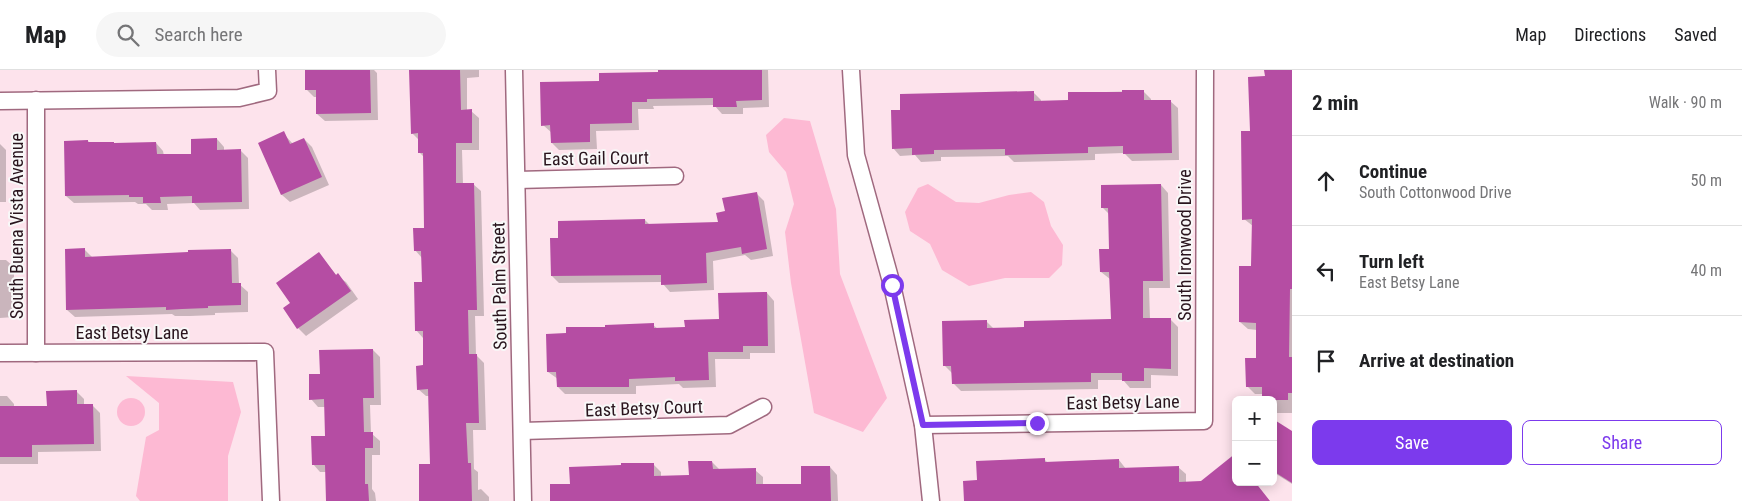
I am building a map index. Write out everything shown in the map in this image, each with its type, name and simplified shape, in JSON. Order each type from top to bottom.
[{"type":"street","points":[[0,101],[239,98],[268,91],[267,70]]},
{"type":"street","name":"South Palm Street","points":[[514,70],[523,501]]},
{"type":"street","points":[[851,70],[856,155],[892,285],[923,425],[931,501]]},
{"type":"street","name":"South Ironwood Drive","points":[[1204,70],[1204,421]]},
{"type":"street","name":"South Buena Vista Avenue","points":[[36,100],[36,352]]},
{"type":"street","name":"East Gail Court","points":[[517,180],[675,176]]},
{"type":"street","name":"East Betsy Lane","points":[[0,353],[265,352],[271,501]]},
{"type":"street","name":"East Betsy Court","points":[[522,431],[729,425],[763,407]]},
{"type":"street","name":"East Betsy Lane","points":[[923,425],[1204,421]]},
{"type":"shaded area","points":[[784,118],[810,121],[836,209],[840,274],[887,398],[863,432],[814,413],[791,283],[785,232],[794,204],[786,172],[769,152],[766,135]]},
{"type":"shaded area","points":[[928,184],[956,202],[979,203],[1009,195],[1031,192],[1044,202],[1051,226],[1063,245],[1062,265],[1049,278],[1005,278],[969,286],[942,270],[930,244],[910,231],[905,212],[918,188]]},
{"type":"shaded area","points":[[126,376],[233,382],[241,412],[228,456],[228,501],[140,501],[136,496],[146,437],[159,430],[159,403]]},
{"type":"shaded area","points":[[131,398],[141,402],[145,412],[141,422],[131,426],[121,422],[117,412],[121,402]]},
{"type":"building","points":[[305,70],[370,70],[371,113],[316,114],[316,90],[305,90]]},
{"type":"building","points":[[409,70],[460,70],[461,110],[472,109],[472,143],[456,143],[456,183],[474,183],[477,310],[468,310],[469,354],[477,354],[479,423],[466,423],[468,463],[471,463],[472,501],[419,501],[419,464],[430,464],[428,389],[417,390],[416,366],[423,365],[423,331],[415,331],[414,282],[422,282],[421,251],[414,251],[413,228],[424,228],[423,153],[418,153],[418,133],[411,134]]},
{"type":"building","points":[[658,70],[762,70],[762,100],[736,101],[737,107],[713,107],[713,98],[647,99],[647,102],[632,102],[632,123],[590,124],[590,142],[551,143],[550,125],[541,126],[540,82],[599,81],[599,73],[658,72]]},
{"type":"building","points":[[1264,70],[1292,70],[1292,289],[1290,289],[1289,357],[1292,357],[1292,393],[1288,393],[1288,400],[1277,400],[1277,396],[1262,396],[1262,387],[1246,387],[1245,358],[1256,358],[1256,323],[1239,322],[1239,266],[1251,266],[1252,219],[1242,220],[1241,131],[1250,131],[1248,77],[1265,76]]},
{"type":"building","points":[[1122,90],[1144,90],[1144,100],[1171,100],[1172,153],[1123,154],[1123,146],[1088,147],[1088,153],[1005,155],[1005,149],[934,150],[934,154],[912,155],[912,148],[892,149],[891,110],[900,110],[900,94],[1034,91],[1034,101],[1068,100],[1068,92],[1122,92]]},
{"type":"building","points":[[284,131],[290,144],[304,138],[322,177],[281,195],[258,143]]},
{"type":"building","points":[[217,138],[217,150],[241,149],[242,202],[192,203],[192,196],[160,197],[161,203],[143,203],[143,197],[129,197],[129,195],[65,196],[64,141],[156,142],[157,154],[191,154],[191,139]]},
{"type":"building","points":[[1161,184],[1163,281],[1143,281],[1143,318],[1171,318],[1171,369],[1144,368],[1144,381],[1122,381],[1122,373],[1091,373],[1091,382],[952,384],[951,366],[943,366],[942,321],[987,320],[987,328],[1024,327],[1024,321],[1111,319],[1109,272],[1100,272],[1099,249],[1109,249],[1108,208],[1101,208],[1101,185]]},
{"type":"building","points":[[757,192],[767,249],[742,254],[741,247],[706,253],[707,283],[661,285],[661,275],[551,276],[550,238],[558,238],[558,221],[645,219],[645,224],[718,222],[716,213],[725,211],[722,198]]},
{"type":"building","points":[[85,248],[85,257],[231,249],[232,283],[241,283],[241,305],[166,310],[166,307],[66,310],[65,249]]},
{"type":"building","points":[[319,252],[351,291],[297,329],[283,308],[290,303],[276,283]]},
{"type":"building","points":[[767,292],[768,346],[743,346],[743,352],[708,352],[709,380],[675,381],[675,377],[629,379],[629,387],[557,387],[556,372],[547,372],[546,334],[566,333],[566,327],[605,327],[605,325],[654,323],[654,328],[685,327],[684,320],[719,319],[718,293]]},
{"type":"building","points":[[373,349],[374,398],[363,398],[364,432],[373,432],[373,448],[365,448],[365,484],[368,484],[369,501],[326,501],[325,465],[312,465],[311,436],[325,436],[324,399],[309,400],[309,374],[320,374],[319,350]]},
{"type":"building","points":[[77,390],[77,404],[93,404],[94,444],[32,445],[32,457],[0,457],[0,406],[47,406],[46,391]]},
{"type":"building","points":[[1277,422],[1292,431],[1292,483],[1277,474]]},
{"type":"building","points":[[1232,456],[1232,486],[1258,486],[1270,501],[964,501],[963,481],[977,480],[976,461],[1045,458],[1045,462],[1119,459],[1119,468],[1179,466],[1179,482],[1201,481]]},
{"type":"building","points":[[688,461],[712,461],[713,469],[756,468],[756,484],[801,484],[801,466],[830,466],[831,501],[550,501],[550,484],[570,484],[569,467],[621,465],[621,463],[654,463],[654,476],[689,475]]},
{"type":"route","points":[[892,285],[923,425],[1037,423]]}]
